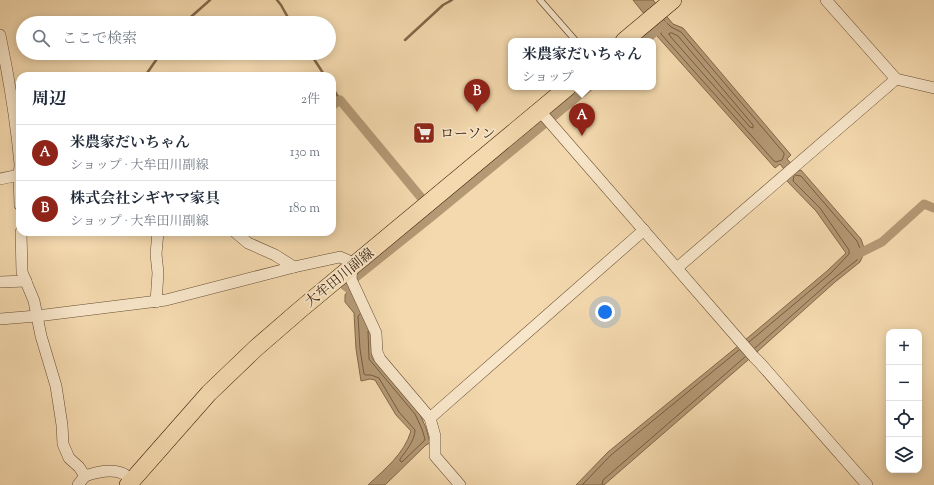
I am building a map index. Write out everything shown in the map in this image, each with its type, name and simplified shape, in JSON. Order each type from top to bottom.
[{"type":"main road","points":[[628,38],[667,4]]},
{"type":"main road","name":"大牟田川副線","points":[[130,483],[209,393],[256,348],[301,309],[352,273],[430,200],[564,90]]},
{"type":"street","points":[[826,0],[896,79],[934,88]]},
{"type":"street","points":[[0,35],[4,79],[16,130]]},
{"type":"street","points":[[677,268],[896,79]]},
{"type":"street","points":[[540,111],[754,357],[868,485]]},
{"type":"street","points":[[0,179],[16,171]]},
{"type":"street","points":[[430,418],[644,230]]},
{"type":"street","points":[[21,236],[22,272],[34,302],[41,336],[56,386],[62,425],[63,444],[69,458],[80,466],[82,481],[96,472],[110,471],[123,473],[130,483]]},
{"type":"street","points":[[156,302],[158,273],[156,254],[158,236]]},
{"type":"street","points":[[240,236],[248,243],[275,255],[294,267]]},
{"type":"street","points":[[0,319],[156,302],[294,267],[340,257],[347,260],[357,292],[376,333],[377,352],[380,358],[430,418],[435,436],[435,456],[460,485]]},
{"type":"street","points":[[0,282],[26,281]]},
{"type":"lane","points":[[540,0],[573,38]]},
{"type":"water","points":[[633,0],[653,0],[673,24],[683,28],[791,155],[787,159],[798,171],[801,170],[861,239],[865,251],[860,262],[835,282],[604,485],[576,485],[608,452],[738,346],[827,271],[846,253],[816,211],[786,180],[790,177],[780,164],[775,168],[657,36],[655,32],[656,29]]},
{"type":"water","points":[[352,286],[372,330],[372,358],[419,412],[426,428],[430,443],[426,445],[385,485],[368,485],[399,454],[411,431],[396,415],[375,380],[370,379],[361,381],[356,349],[354,313],[345,302],[345,295]]},
{"type":"waterway","points":[[192,16],[210,0]]},
{"type":"waterway","points":[[277,0],[287,16]]},
{"type":"waterway","points":[[405,40],[443,5],[452,0]]},
{"type":"waterway","points":[[648,38],[663,25]]},
{"type":"waterway","points":[[148,72],[156,60]]},
{"type":"waterway","points":[[315,60],[322,72]]},
{"type":"waterway","points":[[349,289],[345,286],[585,90]]},
{"type":"waterway","points":[[336,94],[340,100]]},
{"type":"waterway","points":[[336,103],[340,100],[429,207]]},
{"type":"waterway","points":[[856,255],[882,242],[924,204],[934,208]]},
{"type":"place","name":"株式会社シギヤマ家具","points":[[477,112]]},
{"type":"place","name":"ローソン","points":[[424,133]]},
{"type":"place","name":"米農家だいちゃん","points":[[582,136]]}]
